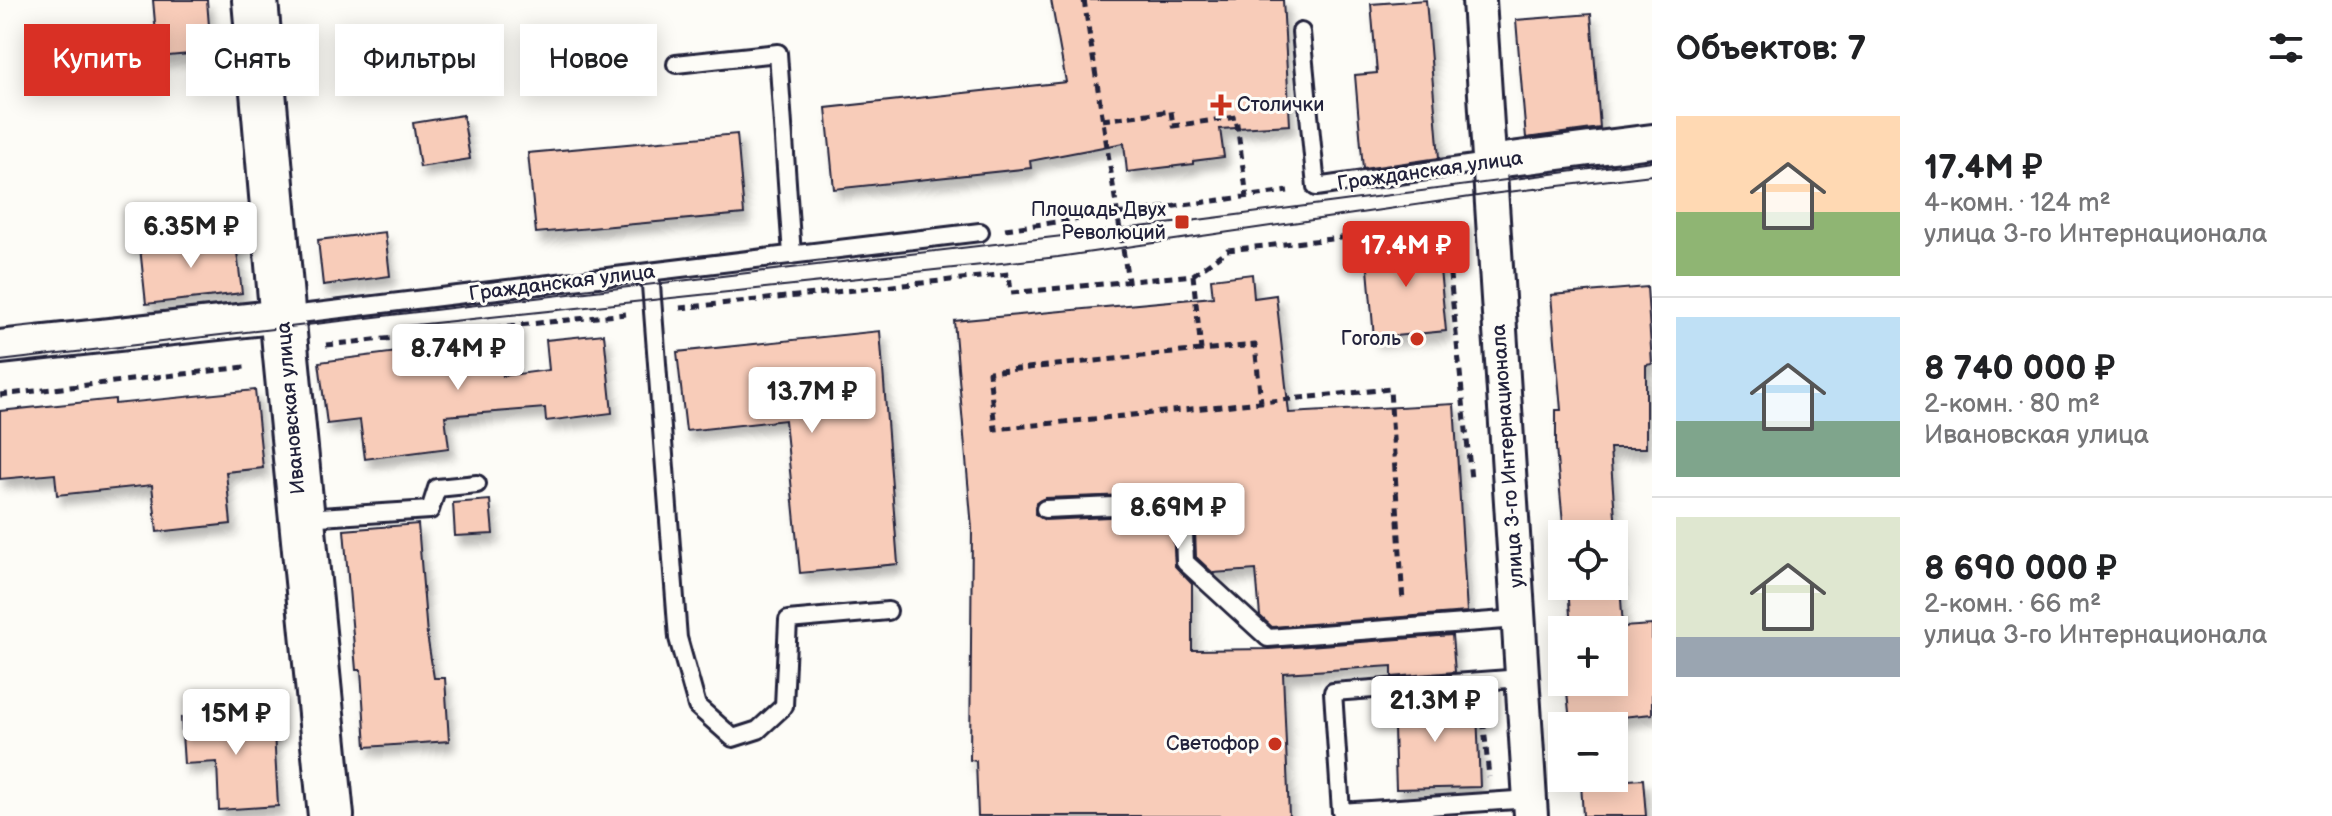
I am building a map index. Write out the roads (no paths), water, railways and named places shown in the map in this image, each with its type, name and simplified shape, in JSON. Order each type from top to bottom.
[{"type":"main road","name":"Ивановская улица","points":[[255,0],[331,816]]},
{"type":"street","name":"улица 3-го Интернационала","points":[[1479,0],[1530,807]]},
{"type":"street","name":"Гражданская улица","points":[[1488,162],[1652,141]]},
{"type":"street","name":"Гражданская улица","points":[[0,347],[283,316]]},
{"type":"lane","name":"Гражданская улица","points":[[1301,32],[1316,187],[1488,162]]},
{"type":"lane","points":[[676,64],[778,53],[792,255]]},
{"type":"lane","name":"Гражданская улица","points":[[283,316],[980,232]]},
{"type":"lane","points":[[650,272],[678,638],[697,706],[733,738],[758,730],[784,706],[788,620],[888,611]]},
{"type":"lane","points":[[302,518],[430,510],[437,488],[477,484]]},
{"type":"lane","points":[[1045,509],[1183,503],[1185,562],[1268,638],[1518,619]]},
{"type":"lane","points":[[1522,678],[1333,692],[1341,812],[1492,801],[1530,807]]},
{"type":"tram line","points":[[0,361],[1182,222],[1652,161]]},
{"type":"tram line","points":[[397,327],[1058,257],[1491,194],[1652,175]]},
{"type":"place","name":"Столички","points":[[1221,105]]},
{"type":"place","name":"Площадь Двух Революций","points":[[1182,222]]},
{"type":"place","name":"Гоголь","points":[[1417,339]]},
{"type":"place","name":"Светофор","points":[[1275,744]]}]
